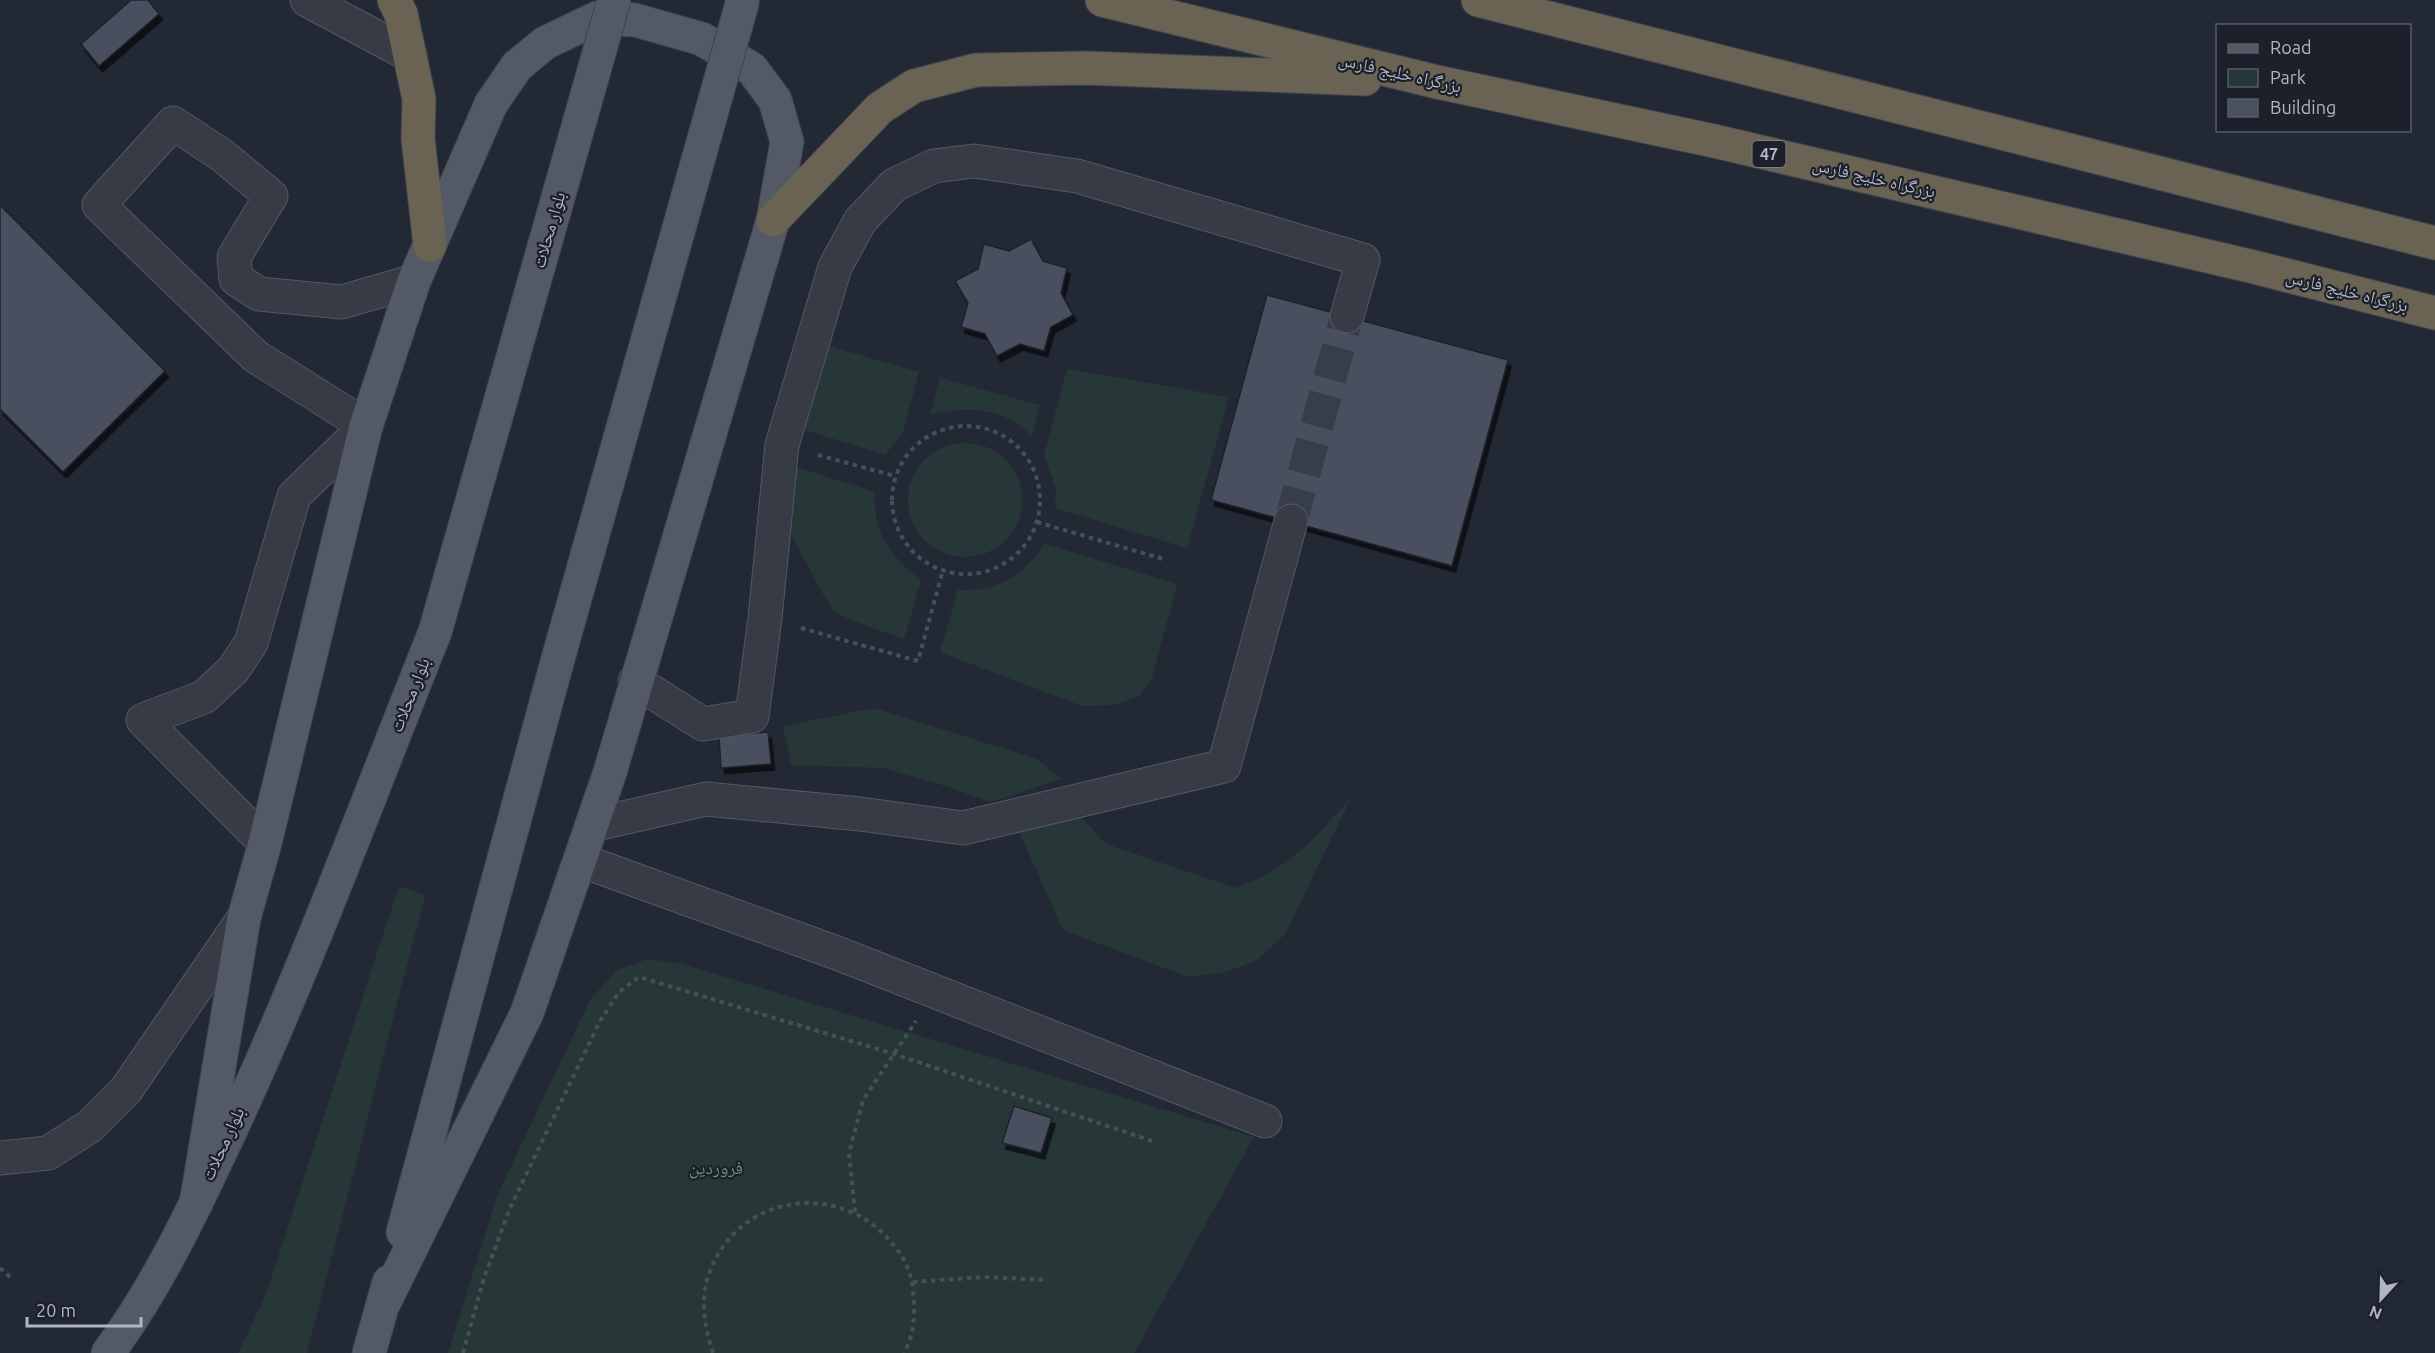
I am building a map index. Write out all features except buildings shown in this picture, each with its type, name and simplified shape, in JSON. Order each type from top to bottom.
[{"type":"highway","points":[[394,0],[401,15],[419,99],[418,139],[430,245]]},
{"type":"highway","name":"بزرگراه خلیج فارس","points":[[1102,0],[1437,82],[1737,146],[2254,267],[2435,313]]},
{"type":"highway","points":[[1478,0],[2435,243]]},
{"type":"highway","points":[[773,220],[880,108],[914,86],[976,70],[1087,68],[1437,82]]},
{"type":"main road","name":"بلوار محلات","points":[[108,1353],[134,1318],[196,1204],[277,1030],[435,632],[614,0]]},
{"type":"main road","points":[[369,1353],[556,666],[743,0]]},
{"type":"main road","points":[[196,1204],[244,918],[265,843],[366,426],[414,281],[491,104],[517,66],[545,43],[597,18],[635,20],[702,39],[752,69],[775,100],[787,142],[773,220],[592,825],[527,1013],[384,1303]]},
{"type":"lane","points":[[307,0],[411,55]]},
{"type":"lane","points":[[265,843],[143,720],[204,697],[233,670],[251,643],[294,496],[366,426],[255,356],[99,205],[173,123],[223,156],[271,196],[234,256],[236,279],[259,294],[342,302],[414,281]]},
{"type":"lane","points":[[635,681],[703,724],[752,716],[765,618],[782,445],[835,267],[860,221],[894,184],[934,166],[974,161],[1077,176],[1363,260],[1347,316]]},
{"type":"lane","points":[[592,825],[706,799],[860,814],[963,828],[1224,766],[1291,521]]},
{"type":"lane","points":[[580,860],[936,991],[1265,1121]]},
{"type":"lane","points":[[0,1158],[48,1153],[90,1126],[126,1090],[244,918]]},
{"type":"path","points":[[957,426],[977,426],[998,433],[1015,444],[1029,461],[1037,480],[1040,501],[1037,522],[1028,540],[1016,554],[1000,565],[982,572],[962,574],[943,570],[926,562],[910,550],[899,533],[891,496],[895,476],[904,457],[918,442],[936,432],[957,426]]},
{"type":"path","points":[[782,445],[895,476]]},
{"type":"path","points":[[1037,522],[1163,559]]},
{"type":"path","points":[[765,618],[918,661],[943,570]]},
{"type":"path","points":[[462,1353],[484,1278],[510,1208],[600,1021],[619,992],[639,977],[894,1054],[1152,1141]]},
{"type":"path","points":[[855,1212],[849,1153],[863,1100],[936,991]]},
{"type":"path","points":[[714,1353],[708,1337],[704,1307],[708,1277],[721,1250],[740,1227],[766,1210],[796,1202],[826,1203],[855,1212],[880,1229],[900,1253],[913,1282],[915,1314],[904,1353]]},
{"type":"path","points":[[0,1268],[11,1278]]},
{"type":"path","points":[[913,1282],[983,1277],[1048,1280]]},
{"type":"green space","points":[[829,346],[919,372],[903,432],[885,455],[805,430]]},
{"type":"green space","points":[[1067,369],[1229,397],[1187,548],[1055,508],[1056,489],[1044,455]]},
{"type":"green space","points":[[940,378],[1040,405],[1032,437],[1022,427],[998,414],[957,410],[930,415]]},
{"type":"green space","points":[[965,443],[987,448],[1005,460],[1017,478],[1022,500],[1017,522],[1005,540],[987,552],[965,557],[943,552],[925,540],[913,522],[908,500],[913,478],[925,460],[943,448]]},
{"type":"green space","points":[[796,467],[875,492],[877,520],[885,542],[900,561],[921,580],[904,639],[851,620],[834,611],[821,591],[788,528]]},
{"type":"green space","points":[[1045,544],[1177,584],[1152,678],[1139,696],[1113,705],[1082,706],[940,652],[958,590],[986,588],[1008,579],[1027,565]]},
{"type":"green space","points":[[874,708],[1037,759],[1061,779],[991,802],[883,768],[791,765],[783,726]]},
{"type":"green space","points":[[1351,798],[1285,934],[1257,960],[1226,972],[1188,977],[1063,930],[1017,827],[1080,816],[1106,844],[1236,888],[1272,871],[1300,851]]},
{"type":"green space","points":[[399,886],[425,895],[307,1353],[238,1353],[265,1297]]},
{"type":"green space","name":"فروردین","points":[[648,959],[682,964],[1254,1137],[1134,1353],[448,1353],[497,1196],[590,1000],[617,970]]},
{"type":"tunnel","points":[[1291,521],[1347,316]]}]
